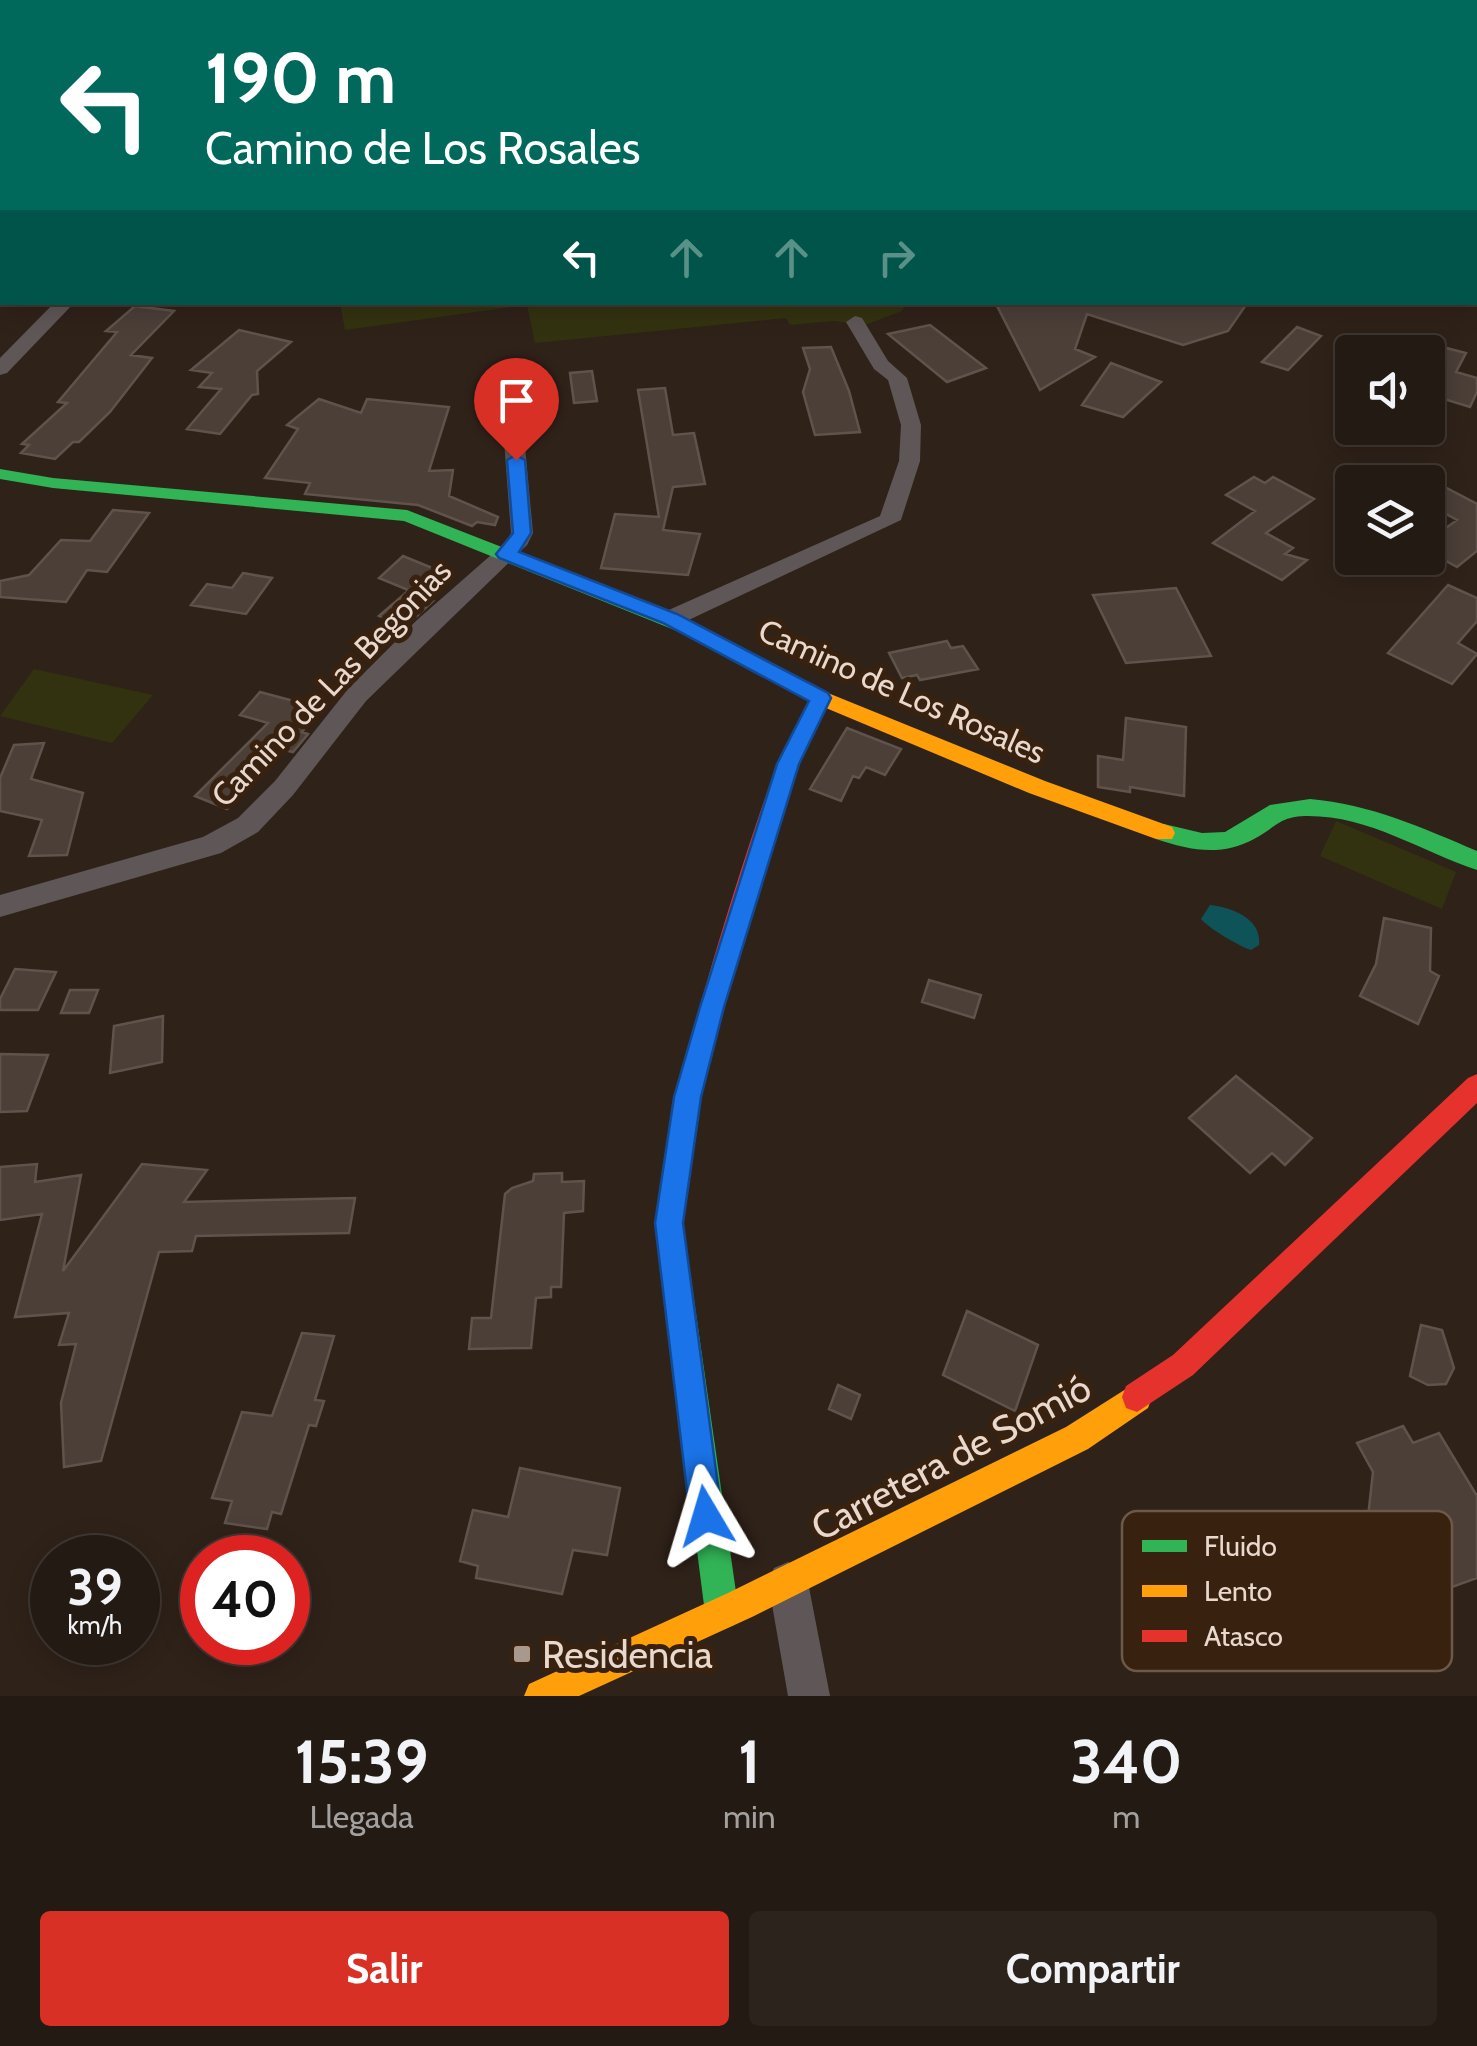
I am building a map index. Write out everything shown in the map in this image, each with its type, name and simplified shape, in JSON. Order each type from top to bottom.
[{"type":"street","points":[[0,369],[63,305]]},
{"type":"street","points":[[670,619],[890,520],[910,457],[912,426],[899,396],[897,378],[881,365],[855,322]]},
{"type":"street","points":[[506,554],[522,533],[512,414]]},
{"type":"street","name":"Camino de Los Rosales","points":[[0,474],[54,483],[407,516],[670,619],[821,698],[1037,786],[1187,840],[1218,844],[1242,838],[1278,809],[1323,808],[1385,821],[1477,862]]},
{"type":"street","name":"Camino de Las Begonias","points":[[0,906],[211,845],[248,825],[284,788],[357,695],[425,626],[506,554]]},
{"type":"street","points":[[722,1613],[669,1223],[688,1097],[712,1007],[788,764],[821,698]]},
{"type":"street","name":"Carretera de Somió","points":[[540,1696],[788,1582],[1077,1438],[1183,1365],[1477,1086]]},
{"type":"street","points":[[788,1582],[810,1696]]},
{"type":"shaded area","points":[[340,305],[527,305],[345,330]]},
{"type":"shaded area","points":[[527,305],[905,305],[902,311],[865,325],[833,321],[790,325],[786,318],[535,343]]},
{"type":"shaded area","points":[[34,669],[153,695],[112,743],[0,716]]},
{"type":"shaded area","points":[[1336,821],[1456,872],[1442,909],[1320,856]]},
{"type":"water","points":[[1210,905],[1227,908],[1251,921],[1259,945],[1251,950],[1246,948],[1204,923],[1201,919]]},
{"type":"building","points":[[997,305],[1246,305],[1228,331],[1183,345],[1087,314],[1075,349],[1095,357],[1040,390]]},
{"type":"building","points":[[135,306],[174,311],[131,355],[152,358],[110,412],[79,442],[73,442],[55,459],[21,453],[29,445],[22,444],[67,403],[58,402],[117,332],[106,331]]},
{"type":"building","points":[[930,325],[986,368],[947,382],[888,334]]},
{"type":"building","points":[[1297,327],[1321,336],[1288,370],[1262,362]]},
{"type":"building","points":[[239,330],[291,342],[257,371],[258,394],[252,395],[220,434],[187,429],[221,389],[199,387],[212,373],[191,370]]},
{"type":"building","points":[[831,347],[860,432],[815,435],[803,392],[810,369],[803,348]]},
{"type":"building","points":[[1445,348],[1466,353],[1456,372],[1477,378],[1477,392],[1470,407],[1445,399]]},
{"type":"building","points":[[1111,363],[1161,382],[1123,417],[1082,405]]},
{"type":"building","points":[[592,371],[597,401],[574,403],[570,373]]},
{"type":"building","points":[[665,388],[673,435],[694,433],[705,484],[673,487],[663,530],[700,534],[688,575],[601,568],[615,514],[659,517],[638,390]]},
{"type":"building","points":[[319,399],[361,413],[367,399],[449,407],[429,471],[453,470],[449,496],[498,517],[495,525],[477,522],[472,526],[418,505],[305,494],[310,483],[265,478],[298,429],[287,425]]},
{"type":"building","points":[[1254,477],[1265,483],[1273,477],[1314,499],[1266,533],[1293,548],[1285,554],[1307,560],[1282,580],[1213,543],[1255,511],[1226,495]]},
{"type":"building","points":[[1445,487],[1477,504],[1477,551],[1457,567],[1445,560],[1445,529],[1457,520],[1445,513]]},
{"type":"building","points":[[113,510],[149,513],[107,572],[87,570],[66,602],[0,597],[0,581],[29,575],[61,540],[90,541]]},
{"type":"building","points":[[403,556],[437,570],[413,592],[379,578]]},
{"type":"building","points":[[243,573],[272,578],[246,614],[191,605],[207,584],[232,588]]},
{"type":"building","points":[[1448,585],[1477,598],[1477,621],[1458,643],[1477,654],[1452,684],[1388,653]]},
{"type":"building","points":[[1176,588],[1211,656],[1126,663],[1093,595]]},
{"type":"building","points":[[408,591],[433,601],[405,627],[379,616]]},
{"type":"building","points":[[947,641],[951,648],[963,646],[978,669],[920,680],[917,675],[902,678],[889,653]]},
{"type":"building","points":[[260,692],[320,708],[302,732],[308,734],[293,752],[284,750],[227,809],[195,796],[268,723],[240,715]]},
{"type":"building","points":[[1126,718],[1186,727],[1184,796],[1130,787],[1130,792],[1098,787],[1098,756],[1123,760]]},
{"type":"building","points":[[847,728],[901,749],[885,775],[866,767],[859,778],[853,776],[841,801],[810,789]]},
{"type":"building","points":[[44,743],[31,779],[83,793],[67,855],[29,856],[42,820],[0,811],[0,778],[14,745]]},
{"type":"building","points":[[1384,918],[1431,928],[1430,971],[1439,976],[1418,1024],[1360,996],[1376,964]]},
{"type":"building","points":[[15,969],[56,972],[38,1010],[0,1010],[0,999]]},
{"type":"building","points":[[929,980],[981,995],[974,1018],[922,1002]]},
{"type":"building","points":[[70,990],[98,990],[89,1013],[61,1013]]},
{"type":"building","points":[[163,1016],[162,1062],[110,1073],[114,1026]]},
{"type":"building","points":[[0,1054],[48,1055],[27,1111],[0,1112]]},
{"type":"building","points":[[1236,1076],[1312,1138],[1285,1165],[1272,1153],[1250,1173],[1189,1118]]},
{"type":"building","points":[[37,1164],[35,1182],[81,1175],[63,1271],[142,1164],[207,1170],[184,1202],[355,1198],[349,1233],[196,1236],[192,1251],[159,1252],[101,1461],[64,1467],[61,1403],[76,1344],[59,1345],[69,1313],[15,1317],[42,1214],[0,1220],[0,1167]]},
{"type":"building","points":[[562,1173],[562,1182],[584,1181],[583,1211],[564,1213],[561,1287],[551,1287],[551,1297],[536,1298],[531,1348],[469,1349],[472,1318],[491,1318],[505,1194],[533,1181],[534,1174]]},
{"type":"building","points":[[967,1311],[1038,1345],[1015,1411],[943,1375]]},
{"type":"building","points":[[1421,1325],[1442,1330],[1454,1368],[1446,1384],[1428,1385],[1410,1376]]},
{"type":"building","points":[[302,1333],[334,1336],[315,1400],[324,1401],[316,1426],[309,1425],[281,1514],[272,1512],[267,1529],[225,1523],[232,1501],[212,1498],[242,1412],[272,1416]]},
{"type":"building","points":[[838,1385],[860,1395],[851,1419],[829,1409]]},
{"type":"building","points":[[1403,1426],[1413,1443],[1439,1433],[1477,1496],[1477,1578],[1452,1587],[1452,1511],[1369,1511],[1373,1472],[1357,1443]]},
{"type":"building","points":[[520,1468],[620,1488],[607,1555],[573,1550],[562,1594],[476,1578],[478,1566],[460,1561],[473,1510],[508,1517]]},
{"type":"traffic: fast","points":[[0,474],[53,483],[407,516],[684,626]]},
{"type":"traffic: fast","points":[[1164,833],[1202,842],[1225,841],[1248,832],[1281,810],[1335,810],[1384,822],[1477,861]]},
{"type":"traffic: fast","points":[[679,1151],[669,1223],[722,1613]]},
{"type":"traffic: slow","points":[[684,626],[821,698],[1037,787],[1164,833]]},
{"type":"traffic: slow","points":[[541,1696],[740,1605],[1077,1438],[1137,1397]]},
{"type":"traffic: jam","points":[[679,1151],[687,1097],[712,1007],[788,764],[821,698]]},
{"type":"traffic: jam","points":[[1137,1397],[1183,1365],[1477,1086]]},
{"type":"place","name":"Residencia","points":[[522,1654]]},
{"type":"route","points":[[516,460],[522,533],[506,554],[670,619],[821,698],[788,764],[712,1007],[688,1097],[669,1223],[706,1516]]}]
